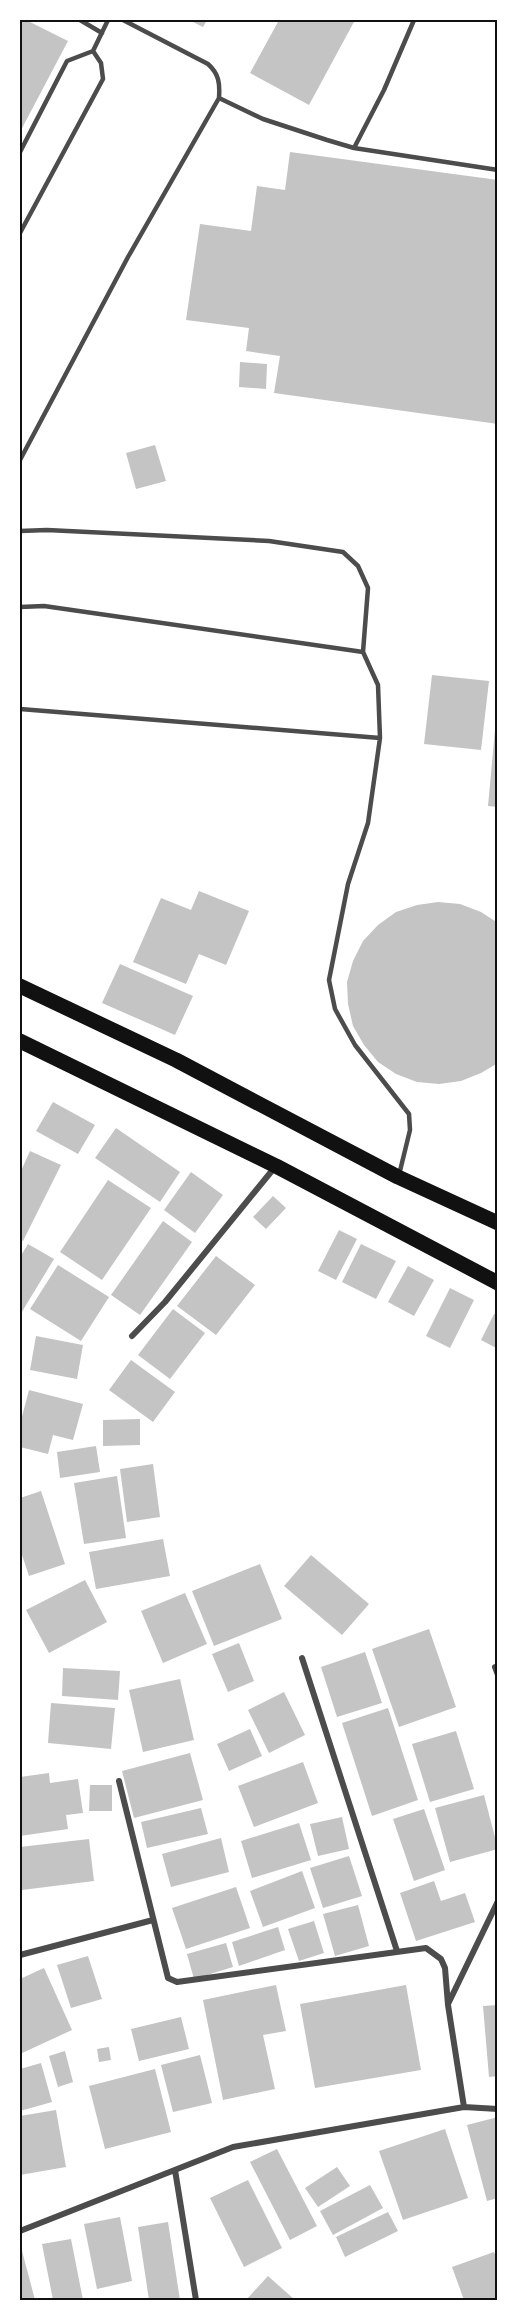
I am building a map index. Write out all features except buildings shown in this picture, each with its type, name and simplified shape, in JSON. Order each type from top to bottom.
[{"type":"main road","points":[[20,986],[176,1060],[398,1177],[498,1223]]},
{"type":"main road","points":[[20,1041],[276,1166],[498,1284]]},
{"type":"street","points":[[132,1336],[165,1302],[276,1166]]},
{"type":"street","points":[[302,1658],[397,1952]]},
{"type":"street","points":[[495,1667],[498,1675]]},
{"type":"street","points":[[119,1781],[168,1978],[177,1982],[426,1948],[441,1959],[446,1968],[448,2005],[464,2107]]},
{"type":"street","points":[[448,2005],[498,1901]]},
{"type":"street","points":[[20,1955],[153,1920]]},
{"type":"street","points":[[20,2231],[233,2147],[464,2107],[498,2109]]},
{"type":"street","points":[[175,2170],[196,2301]]},
{"type":"lane","points":[[80,20],[102,33]]},
{"type":"lane","points":[[20,152],[67,61],[93,51],[108,20]]},
{"type":"lane","points":[[20,460],[128,257],[219,98],[220,82],[215,70],[208,64],[123,20]]},
{"type":"lane","points":[[354,148],[384,90],[414,20]]},
{"type":"lane","points":[[20,233],[103,79],[101,63],[93,51]]},
{"type":"lane","points":[[219,98],[263,119],[354,148],[498,170]]},
{"type":"lane","points":[[20,531],[47,530],[269,541],[343,552],[358,566],[368,588],[363,652],[378,686],[380,738],[368,823],[348,884],[329,980],[334,1009],[355,1045],[409,1114],[410,1130],[398,1177]]},
{"type":"lane","points":[[20,607],[44,606],[363,652]]},
{"type":"lane","points":[[20,709],[380,738]]}]
